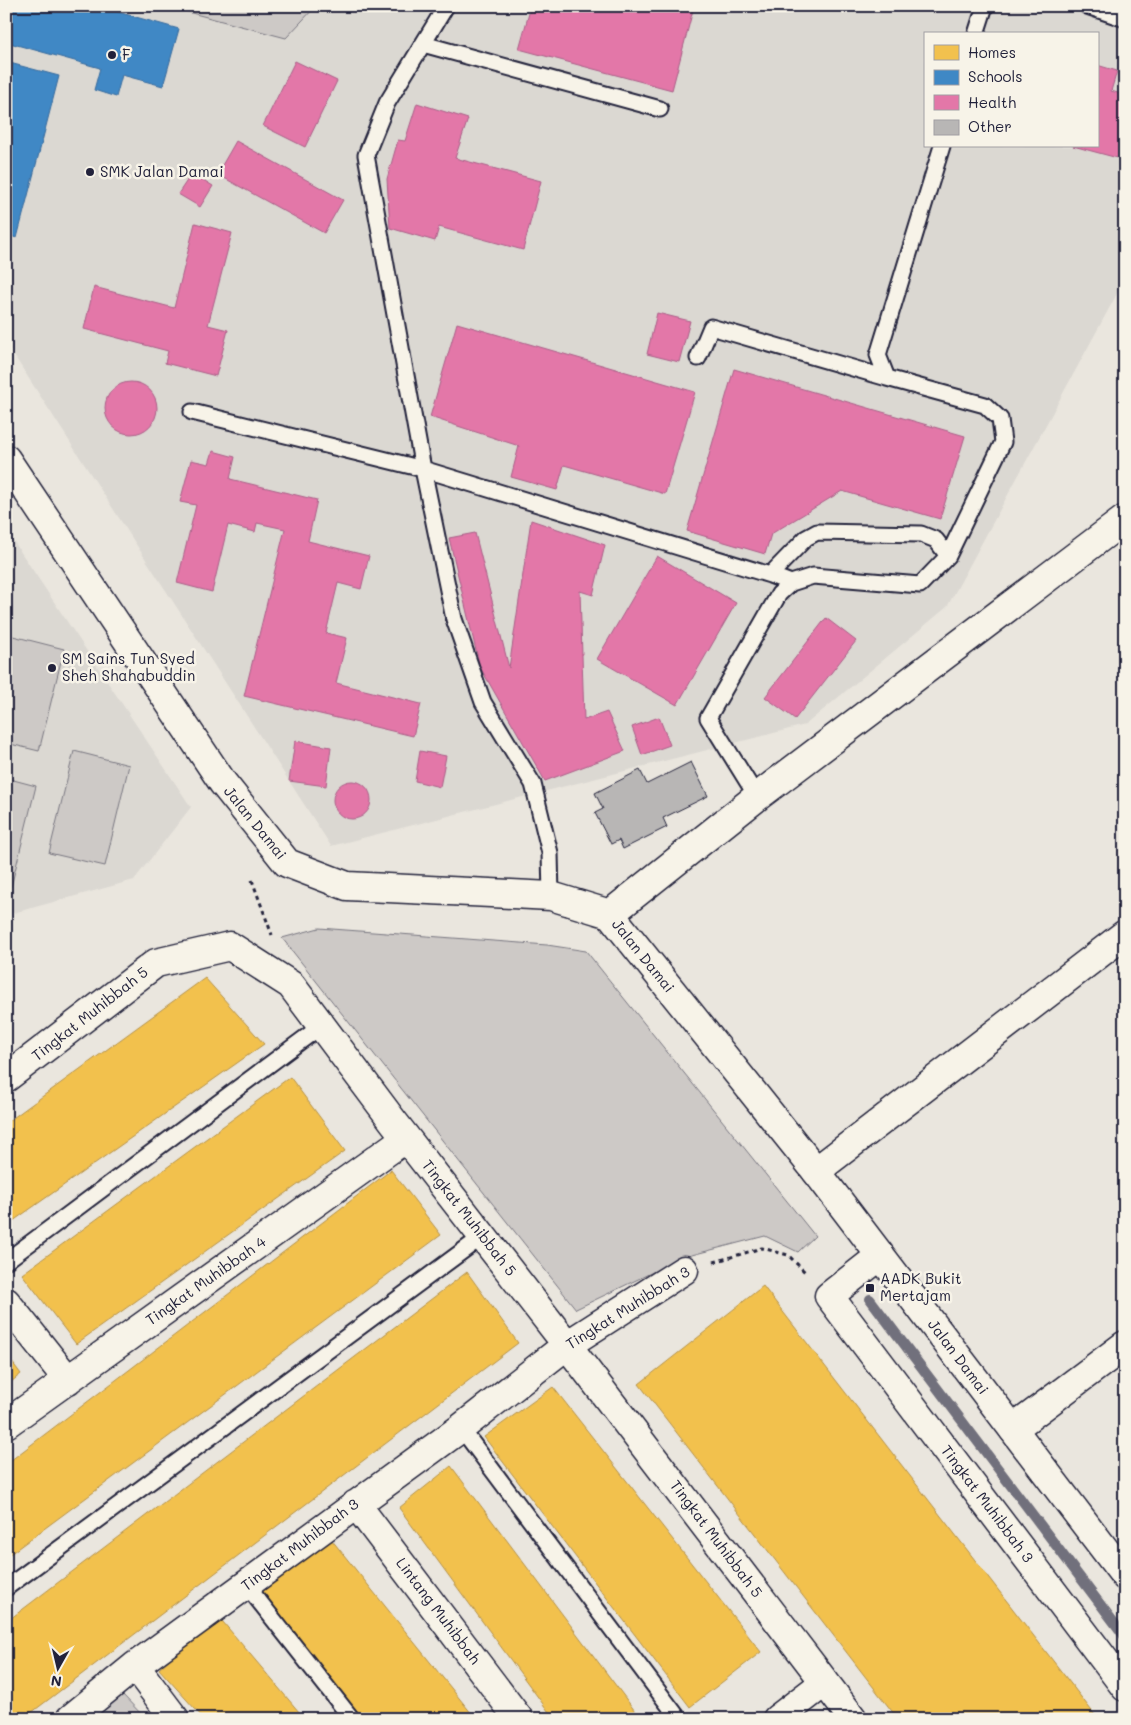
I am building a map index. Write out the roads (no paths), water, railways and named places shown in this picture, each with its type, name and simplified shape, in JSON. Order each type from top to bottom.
[{"type":"street","name":"Jalan Damai","points":[[6,459],[223,782],[287,863],[347,886],[551,896],[610,914],[816,1171],[1125,1576]]},
{"type":"street","points":[[610,914],[757,797],[1125,519]]},
{"type":"street","points":[[816,1171],[1125,934]]},
{"type":"street","name":"Tingkat Muhibbah 5","points":[[6,1078],[156,963],[230,946],[291,985],[406,1138],[853,1719]]},
{"type":"street","name":"Tingkat Muhibbah 4","points":[[6,1424],[406,1138]]},
{"type":"street","name":"Tingkat Muhibbah 3","points":[[880,1256],[829,1296],[1125,1687]]},
{"type":"street","name":"Tingkat Muhibbah 3","points":[[70,1719],[134,1666],[247,1586],[461,1428],[567,1345],[684,1270]]},
{"type":"street","points":[[6,1302],[68,1380]]},
{"type":"street","points":[[1013,1429],[1125,1345]]},
{"type":"street","name":"Lintang Muhibbah","points":[[356,1504],[519,1719]]},
{"type":"street","points":[[134,1666],[175,1719]]},
{"type":"street","points":[[777,1719],[825,1682]]},
{"type":"lane","points":[[446,6],[388,103],[366,155],[423,469],[454,620],[483,702],[533,784],[550,853],[551,896]]},
{"type":"lane","points":[[977,32],[985,6]]},
{"type":"lane","points":[[1087,6],[1125,19]]},
{"type":"lane","points":[[423,44],[660,108]]},
{"type":"lane","points":[[886,378],[878,355],[941,148]]},
{"type":"lane","points":[[698,358],[711,327],[985,405],[1000,419],[1003,442],[948,556],[920,585],[813,576],[791,583],[779,594],[708,718],[757,797]]},
{"type":"lane","points":[[192,412],[423,469],[791,583]]},
{"type":"lane","points":[[770,575],[806,538],[817,532],[921,534],[936,540],[948,556]]},
{"type":"lane","points":[[6,1261],[321,1026]]},
{"type":"lane","points":[[6,1588],[483,1236]]},
{"type":"lane","points":[[461,1428],[679,1719]]},
{"type":"lane","points":[[247,1586],[352,1719]]},
{"type":"waterway","points":[[870,1299],[1125,1637]]},
{"type":"place","name":"F","points":[[112,55]]},
{"type":"place","name":"SMK Jalan Damai","points":[[90,172]]},
{"type":"place","name":"SM Sains Tun Syed Sheh Shahabuddin","points":[[52,668]]},
{"type":"place","name":"AADK Bukit Mertajam","points":[[870,1288]]}]
